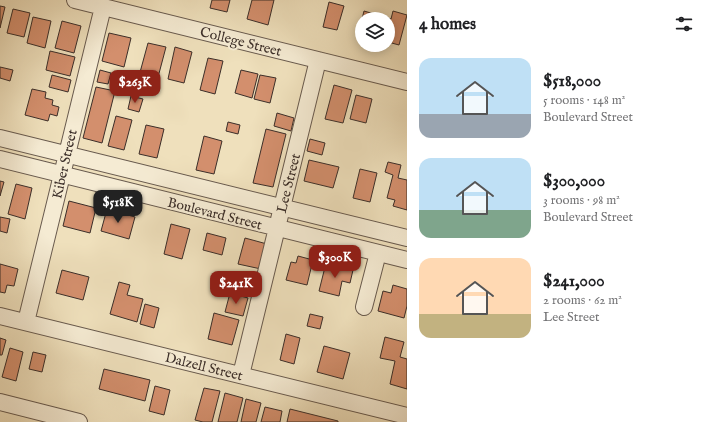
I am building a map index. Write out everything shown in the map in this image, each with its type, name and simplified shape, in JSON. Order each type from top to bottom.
[{"type":"street","name":"College Street","points":[[75,0],[407,82]]},
{"type":"street","name":"Kiber Street","points":[[26,322],[103,7]]},
{"type":"street","name":"Lee Street","points":[[241,375],[318,60]]},
{"type":"street","name":"Boulevard Street","points":[[0,138],[407,238]]},
{"type":"street","name":"Boulevard Street","points":[[0,159],[407,260]]},
{"type":"street","points":[[364,307],[378,253]]},
{"type":"street","name":"Dalzell Street","points":[[0,316],[407,416]]},
{"type":"street","points":[[0,402],[79,422]]},
{"type":"building","points":[[212,0],[230,0],[227,12],[210,8]]},
{"type":"building","points":[[252,0],[274,0],[268,25],[247,19]]},
{"type":"building","points":[[329,2],[344,6],[337,30],[323,27]]},
{"type":"building","points":[[0,6],[5,7],[0,28]]},
{"type":"building","points":[[13,9],[30,13],[24,37],[7,33]]},
{"type":"building","points":[[393,11],[407,15],[399,45],[395,44],[395,12]]},
{"type":"building","points":[[33,17],[51,21],[45,48],[27,43]]},
{"type":"building","points":[[62,21],[81,26],[74,53],[55,48]]},
{"type":"building","points":[[109,33],[131,38],[124,67],[102,61]]},
{"type":"building","points":[[148,43],[166,47],[157,81],[139,76]]},
{"type":"building","points":[[175,47],[192,52],[184,83],[168,79]]},
{"type":"building","points":[[50,51],[75,57],[70,76],[46,70]]},
{"type":"building","points":[[208,58],[223,61],[215,94],[200,90]]},
{"type":"building","points":[[0,67],[13,70],[10,81],[0,78]]},
{"type":"building","points":[[100,70],[111,73],[108,84],[97,82]]},
{"type":"building","points":[[241,70],[258,74],[252,98],[235,93]]},
{"type":"building","points":[[52,75],[71,80],[68,92],[49,87]]},
{"type":"building","points":[[260,75],[276,78],[270,103],[254,99]]},
{"type":"building","points":[[334,85],[352,90],[343,123],[325,119]]},
{"type":"building","points":[[96,87],[115,91],[102,143],[83,138]]},
{"type":"building","points":[[32,89],[46,92],[45,98],[53,100],[52,105],[59,107],[57,116],[50,114],[48,121],[25,115]]},
{"type":"building","points":[[356,95],[372,99],[366,123],[350,119]]},
{"type":"building","points":[[131,96],[143,99],[139,112],[128,109]]},
{"type":"building","points":[[277,113],[294,118],[291,131],[274,126]]},
{"type":"building","points":[[116,116],[132,120],[124,150],[108,146]]},
{"type":"building","points":[[228,122],[240,125],[238,134],[226,131]]},
{"type":"building","points":[[146,125],[164,129],[157,158],[139,154]]},
{"type":"building","points":[[266,129],[286,134],[273,187],[253,183]]},
{"type":"building","points":[[204,136],[222,141],[214,174],[196,170]]},
{"type":"building","points":[[310,139],[325,143],[322,155],[307,151]]},
{"type":"building","points":[[309,160],[339,167],[333,188],[304,181]]},
{"type":"building","points":[[388,162],[401,165],[398,178],[407,180],[407,210],[393,206],[395,200],[387,198],[393,175],[385,172]]},
{"type":"building","points":[[360,169],[377,173],[370,202],[353,198]]},
{"type":"building","points":[[0,181],[4,182],[0,196]]},
{"type":"building","points":[[16,184],[32,188],[25,219],[8,214]]},
{"type":"building","points":[[69,201],[96,208],[90,233],[63,226]]},
{"type":"building","points":[[107,209],[135,217],[129,239],[101,231]]},
{"type":"building","points":[[0,217],[10,219],[7,233],[0,231]]},
{"type":"building","points":[[171,224],[190,229],[182,259],[164,254]]},
{"type":"building","points":[[207,233],[226,238],[222,255],[203,250]]},
{"type":"building","points":[[245,238],[267,244],[261,269],[238,264]]},
{"type":"building","points":[[298,256],[313,260],[307,285],[286,280],[291,262],[296,263]]},
{"type":"building","points":[[326,263],[353,270],[350,283],[342,281],[339,296],[319,291]]},
{"type":"building","points":[[0,264],[18,269],[14,286],[7,285],[5,293],[0,292]]},
{"type":"building","points":[[62,270],[89,277],[83,300],[56,293]]},
{"type":"building","points":[[234,277],[251,282],[248,293],[231,289]]},
{"type":"building","points":[[119,282],[130,285],[127,295],[143,299],[137,322],[110,314]]},
{"type":"building","points":[[393,285],[407,289],[407,306],[404,318],[378,311],[383,291],[391,293]]},
{"type":"building","points":[[230,293],[248,298],[243,316],[225,312]]},
{"type":"building","points":[[145,304],[159,308],[154,328],[140,324]]},
{"type":"building","points":[[214,313],[239,320],[232,345],[208,339]]},
{"type":"building","points":[[310,314],[323,317],[320,329],[307,326]]},
{"type":"building","points":[[286,334],[300,338],[294,364],[280,360]]},
{"type":"building","points":[[385,337],[404,342],[400,357],[407,359],[407,389],[390,384],[395,361],[380,358]]},
{"type":"building","points":[[0,338],[6,340],[2,355],[0,355]]},
{"type":"building","points":[[324,346],[350,353],[343,379],[317,372]]},
{"type":"building","points":[[10,348],[23,352],[16,381],[2,377]]},
{"type":"building","points":[[33,352],[46,355],[42,372],[29,369]]},
{"type":"building","points":[[104,369],[150,380],[145,401],[99,389]]},
{"type":"building","points":[[155,386],[170,390],[164,415],[149,411]]},
{"type":"building","points":[[204,388],[220,391],[212,422],[195,420]]},
{"type":"building","points":[[225,393],[243,398],[237,422],[218,422]]},
{"type":"building","points":[[246,399],[261,403],[256,422],[241,422]]},
{"type":"building","points":[[265,407],[282,411],[280,422],[261,422]]},
{"type":"building","points":[[290,409],[338,421],[338,422],[287,422]]}]
